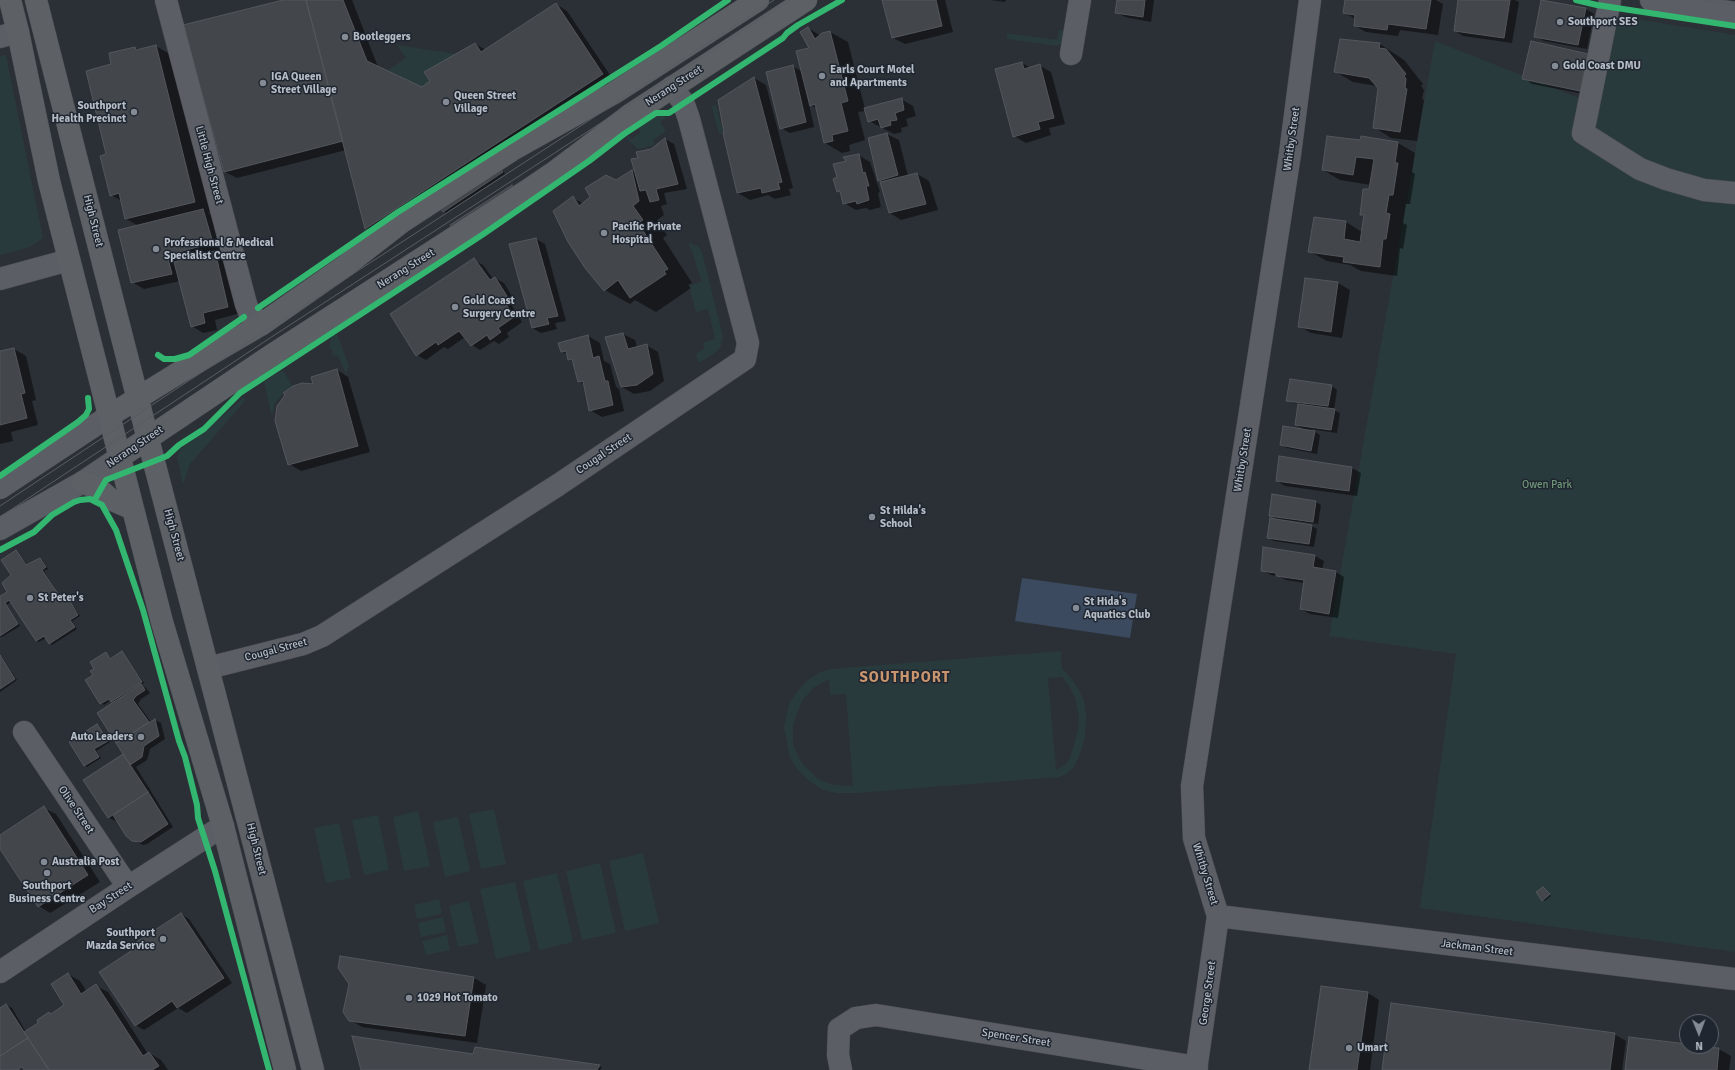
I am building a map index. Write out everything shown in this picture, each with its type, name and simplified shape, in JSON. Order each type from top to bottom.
[{"type":"main road","points":[[10,0],[9,35],[49,181],[170,651],[223,826],[285,1070]]},
{"type":"main road","name":"High Street","points":[[36,0],[148,439],[313,1070]]},
{"type":"main road","points":[[109,416],[138,397],[262,324],[345,266],[410,216],[538,134],[614,93],[758,0]]},
{"type":"main road","name":"Nerang Street","points":[[120,458],[272,355],[526,192],[630,115],[806,0]]},
{"type":"main road","points":[[83,482],[100,490],[110,499],[133,509]]},
{"type":"street","name":"Little High Street","points":[[166,0],[246,304],[250,314],[262,324]]},
{"type":"street","points":[[1071,54],[1080,0]]},
{"type":"street","name":"Whitby Street","points":[[1218,916],[1194,838],[1192,786],[1290,154],[1310,0]]},
{"type":"street","points":[[1610,0],[1583,133],[1640,169],[1666,179],[1704,190],[1735,193]]},
{"type":"street","points":[[1651,0],[1735,12]]},
{"type":"street","name":"Cougal Street","points":[[208,668],[303,644],[322,636],[558,485],[745,359],[748,343],[689,119],[683,102],[672,87]]},
{"type":"street","points":[[0,279],[69,260]]},
{"type":"street","points":[[0,488],[109,416]]},
{"type":"street","name":"Nerang Street","points":[[0,529],[83,482],[120,458]]},
{"type":"street","name":"Olive Street","points":[[24,732],[128,887]]},
{"type":"street","name":"Bay Street","points":[[0,972],[223,826]]},
{"type":"street","name":"Jackman Street","points":[[1218,916],[1735,979]]},
{"type":"street","name":"George Street","points":[[1197,1068],[1218,916]]},
{"type":"street","name":"Spencer Street","points":[[841,1070],[838,1055],[839,1029],[856,1018],[876,1015],[1197,1068]]},
{"type":"green space","name":"Owen Park","points":[[1617,16],[1735,35],[1735,952],[1420,908],[1456,654],[1329,636],[1435,41],[1599,106]]},
{"type":"green space","points":[[1059,30],[1064,31],[1062,44],[1056,46],[1008,39],[1006,33],[1057,40]]},
{"type":"green space","points":[[397,45],[456,54],[424,72],[430,81],[422,87],[388,70],[406,58]]},
{"type":"green space","points":[[6,55],[43,238],[30,247],[0,255],[0,56]]},
{"type":"green space","points":[[716,104],[723,133],[719,134],[712,107]]},
{"type":"green space","points":[[657,116],[663,116],[666,118],[660,122],[666,131],[653,140],[655,144],[638,149],[625,137],[628,135],[631,139],[641,132],[638,128]]},
{"type":"green space","points":[[691,243],[699,247],[702,252],[723,337],[721,346],[717,351],[699,363],[696,354],[704,349],[703,343],[715,339],[708,309],[696,312],[689,286],[702,281],[693,253],[688,244]]},
{"type":"green space","points":[[337,334],[349,366],[346,374],[338,356],[332,355],[333,350],[329,349],[331,338]]},
{"type":"green space","points":[[283,370],[292,386],[287,389],[275,403],[272,417],[264,382]]},
{"type":"green space","points":[[244,397],[245,401],[190,464],[183,484],[177,457],[180,449],[206,430]]},
{"type":"green space","points":[[1061,651],[1062,668],[1074,682],[1084,701],[1086,715],[1085,738],[1074,767],[1067,774],[1059,777],[857,793],[836,793],[823,790],[809,781],[798,770],[790,758],[784,727],[789,704],[796,693],[805,682],[820,672],[830,669]],"holes":[[[1062,677],[1075,697],[1079,717],[1078,730],[1070,758],[1066,764],[1056,770],[1048,678]],[[829,679],[830,695],[846,694],[853,786],[835,785],[817,778],[802,763],[793,745],[793,725],[802,701],[813,688]]]},
{"type":"green space","points":[[494,809],[506,864],[481,869],[469,814]]},
{"type":"green space","points":[[418,811],[430,866],[404,871],[393,817]]},
{"type":"green space","points":[[378,815],[389,870],[364,875],[352,820]]},
{"type":"green space","points":[[458,817],[470,871],[445,877],[433,822]]},
{"type":"green space","points":[[339,823],[351,878],[326,883],[314,828]]},
{"type":"green space","points":[[643,853],[659,923],[625,931],[609,861]]},
{"type":"green space","points":[[600,863],[616,933],[582,940],[566,871]]},
{"type":"green space","points":[[557,873],[573,942],[539,950],[523,881]]},
{"type":"green space","points":[[515,882],[531,951],[496,959],[480,889]]},
{"type":"green space","points":[[439,899],[442,914],[417,919],[414,905]]},
{"type":"green space","points":[[469,901],[479,943],[458,947],[449,906]]},
{"type":"green space","points":[[443,917],[446,932],[421,937],[418,923]]},
{"type":"green space","points":[[447,935],[450,950],[426,955],[422,941]]},
{"type":"water","name":"St Hida's Aquatics Club","points":[[1022,578],[1137,594],[1130,638],[1015,621]]},
{"type":"building","name":"IGA Queen Street Village","points":[[283,0],[306,0],[343,141],[224,172],[183,25]]},
{"type":"building","name":"Queen Street Village","points":[[306,0],[343,0],[367,61],[422,87],[430,81],[424,72],[475,43],[481,52],[556,3],[603,74],[365,229]]},
{"type":"building","points":[[882,0],[936,0],[942,26],[892,38]]},
{"type":"building","points":[[1117,0],[1145,0],[1143,17],[1115,13]]},
{"type":"building","points":[[1345,0],[1431,0],[1426,29],[1388,24],[1387,30],[1354,26],[1355,15],[1343,13]]},
{"type":"building","points":[[1458,0],[1510,0],[1504,38],[1454,31]]},
{"type":"building","name":"Southport SES","points":[[1541,0],[1586,8],[1578,45],[1534,37]]},
{"type":"building","name":"Earls Court Motel and Apartments","points":[[808,27],[815,39],[822,33],[830,31],[848,101],[841,103],[848,131],[832,135],[833,141],[824,143],[815,104],[810,106],[796,51],[809,48],[800,32]]},
{"type":"building","points":[[1340,39],[1380,43],[1379,48],[1386,49],[1406,74],[1404,76],[1406,79],[1405,88],[1407,89],[1400,132],[1373,128],[1378,88],[1369,78],[1334,72]]},
{"type":"building","name":"Gold Coast DMU","points":[[1531,41],[1588,54],[1580,91],[1522,79]]},
{"type":"building","name":"Southport Health Precinct","points":[[156,45],[195,202],[125,219],[119,193],[110,196],[100,156],[106,154],[86,71],[111,64],[109,53],[135,47],[136,50]]},
{"type":"building","points":[[1022,62],[1024,69],[1040,64],[1054,118],[1038,122],[1040,129],[1013,137],[995,69]]},
{"type":"building","points":[[793,65],[806,122],[780,129],[766,72]]},
{"type":"building","points":[[754,77],[782,182],[778,183],[780,189],[762,193],[761,188],[737,193],[723,133],[718,100]]},
{"type":"building","points":[[902,98],[904,110],[895,113],[897,120],[890,121],[891,125],[881,128],[878,119],[868,122],[864,108]]},
{"type":"building","points":[[887,133],[898,175],[878,181],[868,138]]},
{"type":"building","points":[[1327,136],[1360,140],[1361,136],[1398,142],[1395,163],[1398,163],[1393,195],[1389,195],[1386,213],[1390,214],[1386,239],[1383,239],[1380,267],[1343,262],[1344,257],[1308,252],[1314,217],[1346,221],[1344,239],[1360,242],[1364,215],[1360,215],[1363,189],[1369,189],[1374,159],[1356,157],[1353,175],[1322,170]]},
{"type":"building","points":[[665,138],[678,184],[656,189],[659,200],[650,202],[646,190],[640,191],[631,159],[638,158],[636,152],[651,149]]},
{"type":"building","points":[[859,154],[863,173],[865,172],[869,186],[866,186],[869,200],[857,204],[856,201],[843,204],[840,191],[837,192],[833,179],[837,177],[833,164],[846,161],[843,157]]},
{"type":"building","points":[[499,165],[503,172],[443,212],[438,205]]},
{"type":"building","name":"Pacific Private Hospital","points":[[632,170],[639,201],[633,206],[643,220],[638,223],[668,269],[664,271],[666,274],[630,298],[618,280],[604,291],[585,268],[568,242],[553,211],[573,196],[579,206],[590,197],[585,188],[606,175],[616,180]]},
{"type":"building","points":[[917,173],[926,204],[889,213],[880,182]]},
{"type":"building","points":[[512,185],[516,192],[455,231],[450,225]]},
{"type":"building","name":"Professional & Medical Specialist Centre","points":[[203,209],[213,243],[167,255],[172,274],[131,283],[118,230]]},
{"type":"building","points":[[536,238],[558,316],[547,318],[549,324],[532,328],[509,244]]},
{"type":"building","points":[[215,251],[228,307],[203,313],[205,323],[191,327],[174,262]]},
{"type":"building","name":"Gold Coast Surgery Centre","points":[[474,258],[490,280],[495,277],[507,296],[503,299],[514,317],[498,328],[501,332],[490,340],[487,335],[471,346],[459,331],[438,345],[436,342],[416,356],[390,314]]},
{"type":"building","points":[[1305,278],[1338,282],[1331,332],[1298,327]]},
{"type":"building","points":[[623,333],[628,349],[647,344],[653,374],[637,385],[621,387],[605,337]]},
{"type":"building","points":[[588,335],[593,358],[599,356],[605,381],[608,381],[613,405],[589,411],[583,381],[578,382],[572,359],[568,360],[566,351],[561,352],[558,343]]},
{"type":"building","points":[[14,348],[25,393],[21,394],[27,418],[0,425],[0,351]]},
{"type":"building","points":[[337,369],[358,446],[288,465],[275,421],[277,406],[285,395],[283,393],[293,386],[302,383],[313,384],[311,377]]},
{"type":"building","points":[[1290,379],[1332,385],[1328,406],[1286,401]]},
{"type":"building","points":[[1298,404],[1335,409],[1331,430],[1295,425]]},
{"type":"building","points":[[1283,426],[1315,431],[1311,451],[1280,445]]},
{"type":"building","points":[[1279,456],[1352,467],[1349,491],[1276,481]]},
{"type":"building","points":[[1272,494],[1316,501],[1313,522],[1269,516]]},
{"type":"building","points":[[1270,518],[1312,525],[1309,544],[1267,538]]},
{"type":"building","points":[[1263,547],[1315,555],[1313,567],[1336,571],[1329,614],[1300,609],[1304,580],[1276,576],[1276,573],[1261,571]]},
{"type":"building","name":"St Peter's","points":[[16,550],[26,565],[40,558],[46,567],[42,570],[63,601],[68,598],[78,615],[70,620],[75,627],[49,644],[44,636],[36,641],[9,600],[5,603],[18,624],[0,636],[0,596],[7,592],[2,583],[11,575],[1,560]]},
{"type":"building","points":[[122,651],[142,682],[111,702],[109,699],[100,704],[85,680],[93,675],[90,671],[94,669],[90,662],[106,652],[110,659]]},
{"type":"building","points":[[0,655],[15,679],[0,689]]},
{"type":"building","points":[[141,684],[145,690],[133,700],[149,722],[116,743],[97,713]]},
{"type":"building","points":[[155,719],[159,736],[144,746],[142,757],[130,765],[116,743]]},
{"type":"building","points":[[97,724],[108,741],[94,749],[99,757],[84,766],[69,742]]},
{"type":"building","points":[[123,754],[148,792],[108,818],[83,780]]},
{"type":"building","points":[[148,792],[168,824],[141,842],[132,841],[126,836],[113,815]]},
{"type":"building","name":"Australia Post","points":[[44,806],[88,875],[38,907],[0,849],[0,835]]},
{"type":"building","points":[[1543,887],[1550,894],[1542,901],[1536,892]]},
{"type":"building","points":[[181,913],[224,978],[177,1008],[172,1001],[135,1026],[99,972],[137,947],[135,943]]},
{"type":"building","name":"1029 Hot Tomato","points":[[340,956],[474,977],[465,1036],[349,1021],[343,1012],[349,984],[338,968]]},
{"type":"building","points":[[68,973],[81,994],[96,984],[143,1056],[149,1052],[159,1066],[152,1070],[49,1070],[24,1032],[38,1023],[37,1020],[49,1012],[51,1014],[64,1005],[51,984]]},
{"type":"building","points":[[1321,986],[1368,992],[1357,1070],[1309,1070]]},
{"type":"building","points":[[1391,1003],[1615,1033],[1610,1070],[1382,1070]]},
{"type":"building","points":[[6,1004],[28,1038],[0,1056],[0,1008]]},
{"type":"building","points":[[352,1036],[473,1054],[475,1047],[600,1065],[597,1070],[361,1070]]},
{"type":"building","points":[[1629,1037],[1679,1043],[1679,1054],[1718,1054],[1717,1070],[1625,1070]]},
{"type":"building","points":[[28,1038],[49,1070],[24,1070],[22,1067],[18,1070],[0,1070],[0,1056]]},
{"type":"tram line","points":[[0,506],[173,391],[774,0]]},
{"type":"tram line","points":[[0,517],[273,336],[790,0]]},
{"type":"tram line","points":[[1703,0],[1735,5]]},
{"type":"cycle path","points":[[258,308],[398,212],[661,46],[728,0]]},
{"type":"cycle path","points":[[0,550],[34,532],[52,515],[74,502],[90,499],[94,501],[106,480],[167,456],[179,445],[204,429],[240,393],[482,235],[656,113],[669,113],[783,38],[798,25],[842,0]]},
{"type":"cycle path","points":[[1576,0],[1597,5],[1735,26]]},
{"type":"cycle path","points":[[158,355],[164,359],[175,359],[189,355],[244,317]]},
{"type":"cycle path","points":[[0,476],[86,415],[89,409],[88,398]]},
{"type":"cycle path","points":[[94,501],[102,505],[116,530],[143,610],[179,741],[185,757],[197,805],[198,818],[215,871],[269,1070]]},
{"type":"place","name":"Southport SES","points":[[1560,22]]},
{"type":"place","name":"Bootleggers","points":[[345,37]]},
{"type":"place","name":"Gold Coast DMU","points":[[1555,66]]},
{"type":"place","name":"Earls Court Motel and Apartments","points":[[822,76]]},
{"type":"place","name":"IGA Queen Street Village","points":[[263,83]]},
{"type":"place","name":"Queen Street Village","points":[[446,102]]},
{"type":"place","name":"Southport Health Precinct","points":[[134,112]]},
{"type":"place","name":"Pacific Private Hospital","points":[[604,233]]},
{"type":"place","name":"Professional & Medical Specialist Centre","points":[[156,249]]},
{"type":"place","name":"Gold Coast Surgery Centre","points":[[455,307]]},
{"type":"place","name":"St Hilda's School","points":[[872,517]]},
{"type":"place","name":"St Peter's","points":[[30,598]]},
{"type":"place","name":"St Hida's Aquatics Club","points":[[1076,608]]},
{"type":"place","name":"Auto Leaders","points":[[141,737]]},
{"type":"place","name":"Australia Post","points":[[44,862]]},
{"type":"place","name":"Southport Business Centre","points":[[47,873]]},
{"type":"place","name":"Southport Mazda Service","points":[[163,939]]},
{"type":"place","name":"1029 Hot Tomato","points":[[409,998]]},
{"type":"place","name":"Umart","points":[[1349,1048]]},
{"type":"district","name":"SOUTHPORT","points":[[905,678]]}]
